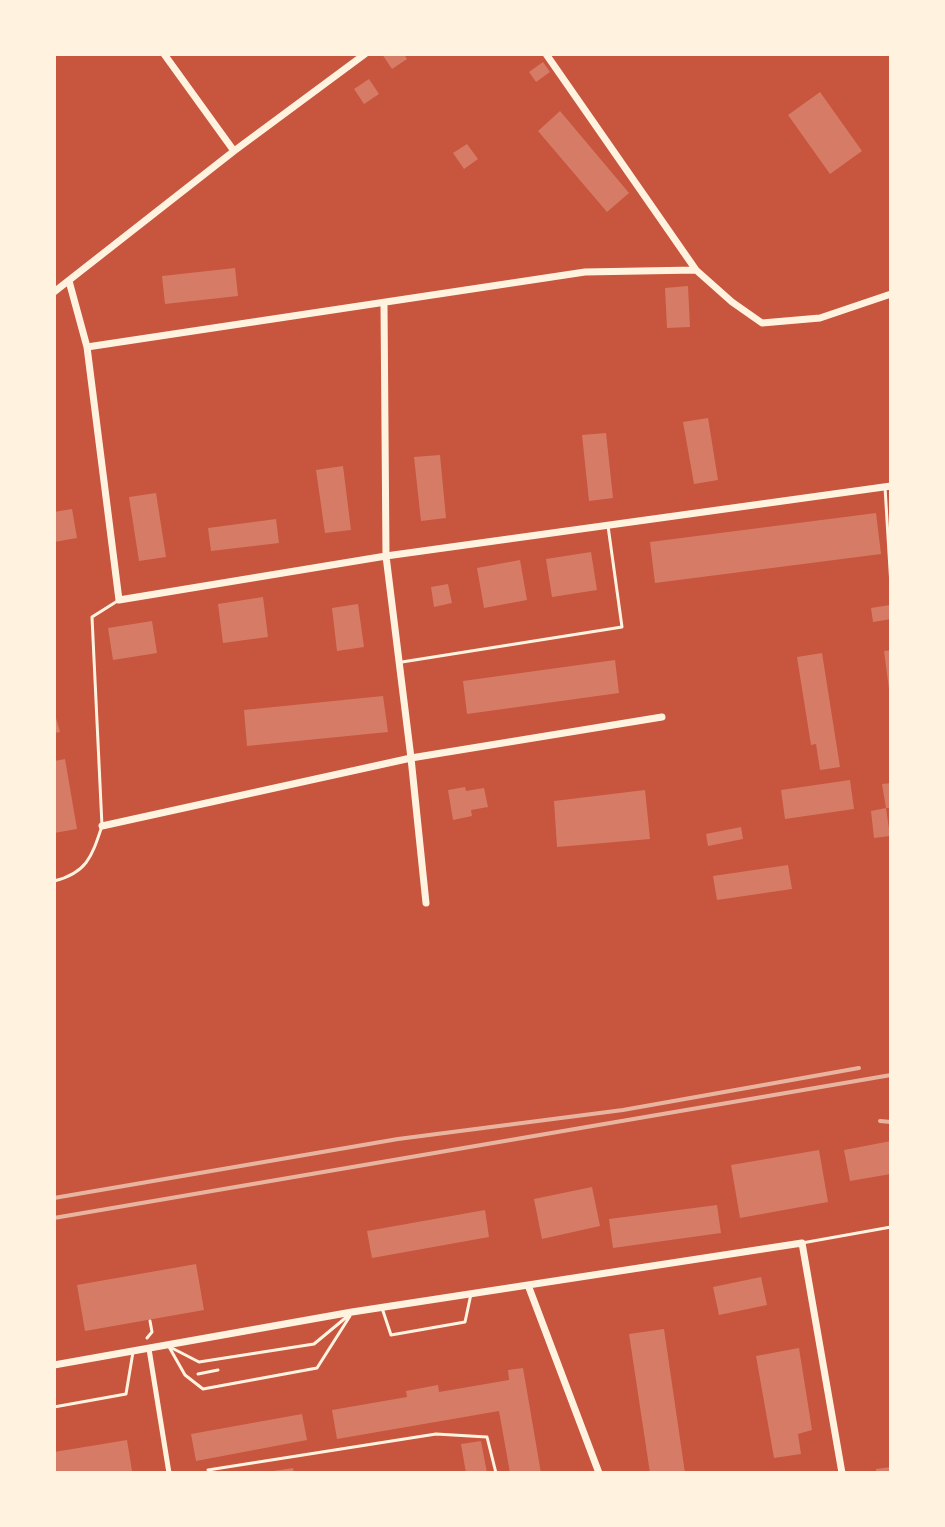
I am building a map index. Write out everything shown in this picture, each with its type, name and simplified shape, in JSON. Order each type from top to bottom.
[{"type":"street","points":[[164,54],[234,151]]},
{"type":"street","points":[[54,292],[234,151],[365,54]]},
{"type":"street","points":[[546,54],[696,270],[732,302],[762,323],[820,318],[891,294]]},
{"type":"street","points":[[87,347],[585,272],[696,270]]},
{"type":"street","points":[[69,281],[87,347],[119,600],[386,556],[888,487]]},
{"type":"street","points":[[384,304],[386,556],[426,903]]},
{"type":"street","points":[[102,826],[411,758],[662,717]]},
{"type":"street","points":[[54,1365],[352,1312],[802,1243],[842,1473]]},
{"type":"street","points":[[528,1285],[599,1473]]},
{"type":"street","points":[[149,1349],[169,1473]]},
{"type":"lane","points":[[888,487],[891,586]]},
{"type":"lane","points":[[400,663],[622,627],[608,526]]},
{"type":"lane","points":[[54,881],[67,878],[91,859],[102,826],[92,617],[119,600]]},
{"type":"lane","points":[[802,1243],[891,1227]]},
{"type":"lane","points":[[382,1308],[391,1335],[465,1322],[471,1294]]},
{"type":"lane","points":[[168,1345],[185,1375],[203,1389],[317,1368],[352,1312]]},
{"type":"lane","points":[[168,1345],[199,1362],[314,1344],[352,1312]]},
{"type":"lane","points":[[54,1407],[126,1394],[133,1351]]},
{"type":"lane","points":[[208,1470],[436,1434],[487,1437],[496,1473]]},
{"type":"path","points":[[147,1338],[152,1332],[150,1321]]},
{"type":"building","points":[[382,54],[404,54],[407,59],[392,69]]},
{"type":"building","points":[[543,62],[550,72],[536,82],[529,72]]},
{"type":"building","points":[[369,79],[379,94],[364,104],[354,89]]},
{"type":"building","points":[[820,92],[862,151],[830,174],[788,115]]},
{"type":"building","points":[[560,111],[629,193],[607,212],[538,131]]},
{"type":"building","points":[[467,144],[478,159],[464,169],[453,153]]},
{"type":"building","points":[[235,268],[238,296],[165,304],[162,276]]},
{"type":"building","points":[[688,286],[690,327],[667,328],[665,288]]},
{"type":"building","points":[[708,418],[718,480],[694,484],[683,422]]},
{"type":"building","points":[[606,433],[613,498],[589,501],[582,435]]},
{"type":"building","points":[[440,455],[446,518],[421,521],[414,457]]},
{"type":"building","points":[[343,466],[351,530],[325,533],[316,470]]},
{"type":"building","points":[[156,493],[166,557],[139,561],[129,497]]},
{"type":"building","points":[[72,509],[77,538],[54,542],[54,512]]},
{"type":"building","points":[[876,513],[881,554],[655,583],[650,542]]},
{"type":"building","points":[[276,519],[279,543],[211,551],[208,528]]},
{"type":"building","points":[[591,552],[597,590],[552,597],[546,559]]},
{"type":"building","points":[[520,560],[527,600],[484,608],[477,568]]},
{"type":"building","points":[[448,584],[452,603],[434,607],[431,587]]},
{"type":"building","points":[[263,597],[268,637],[223,643],[218,604]]},
{"type":"building","points":[[358,604],[364,647],[337,651],[332,608]]},
{"type":"building","points":[[890,605],[891,619],[873,622],[871,608]]},
{"type":"building","points":[[152,621],[157,653],[113,660],[108,628]]},
{"type":"building","points":[[891,650],[891,689],[889,689],[884,651]]},
{"type":"building","points":[[822,653],[840,767],[820,770],[816,744],[811,745],[797,657]]},
{"type":"building","points":[[615,660],[619,693],[467,714],[463,681]]},
{"type":"building","points":[[383,696],[388,732],[247,746],[244,710]]},
{"type":"building","points":[[54,711],[60,732],[54,733]]},
{"type":"building","points":[[65,759],[77,829],[54,833],[54,761]]},
{"type":"building","points":[[850,780],[854,809],[785,819],[781,790]]},
{"type":"building","points":[[891,783],[891,808],[886,808],[882,784]]},
{"type":"building","points":[[465,787],[466,791],[484,788],[488,807],[471,810],[472,816],[453,820],[448,790]]},
{"type":"building","points":[[645,790],[650,839],[557,847],[554,801]]},
{"type":"building","points":[[886,808],[890,836],[874,838],[871,811]]},
{"type":"building","points":[[741,827],[743,839],[708,846],[706,834]]},
{"type":"building","points":[[788,865],[792,889],[717,900],[713,876]]},
{"type":"building","points":[[891,1141],[891,1174],[850,1181],[844,1150]]},
{"type":"building","points":[[819,1150],[828,1202],[740,1218],[731,1165]]},
{"type":"building","points":[[592,1187],[600,1226],[542,1239],[534,1199]]},
{"type":"building","points":[[717,1205],[721,1233],[613,1248],[609,1219]]},
{"type":"building","points":[[485,1210],[489,1237],[372,1258],[367,1231]]},
{"type":"building","points":[[196,1264],[204,1310],[85,1331],[77,1285]]},
{"type":"building","points":[[761,1277],[767,1305],[719,1315],[713,1287]]},
{"type":"building","points":[[664,1329],[685,1473],[650,1473],[629,1334]]},
{"type":"building","points":[[799,1348],[812,1430],[798,1434],[801,1454],[774,1458],[756,1356]]},
{"type":"building","points":[[523,1368],[541,1473],[510,1473],[499,1411],[337,1439],[332,1410],[407,1397],[406,1391],[438,1385],[439,1392],[509,1380],[508,1370]]},
{"type":"building","points":[[302,1414],[307,1440],[196,1461],[191,1434]]},
{"type":"building","points":[[127,1440],[132,1471],[54,1473],[54,1452]]},
{"type":"building","points":[[481,1441],[487,1473],[466,1473],[461,1444]]},
{"type":"building","points":[[891,1467],[891,1473],[876,1473],[876,1469]]},
{"type":"building","points":[[293,1468],[294,1473],[273,1473],[273,1471]]},
{"type":"railway","points":[[54,1198],[398,1139],[623,1110],[859,1068]]},
{"type":"railway","points":[[54,1218],[891,1075]]},
{"type":"railway","points":[[880,1121],[891,1122]]}]
